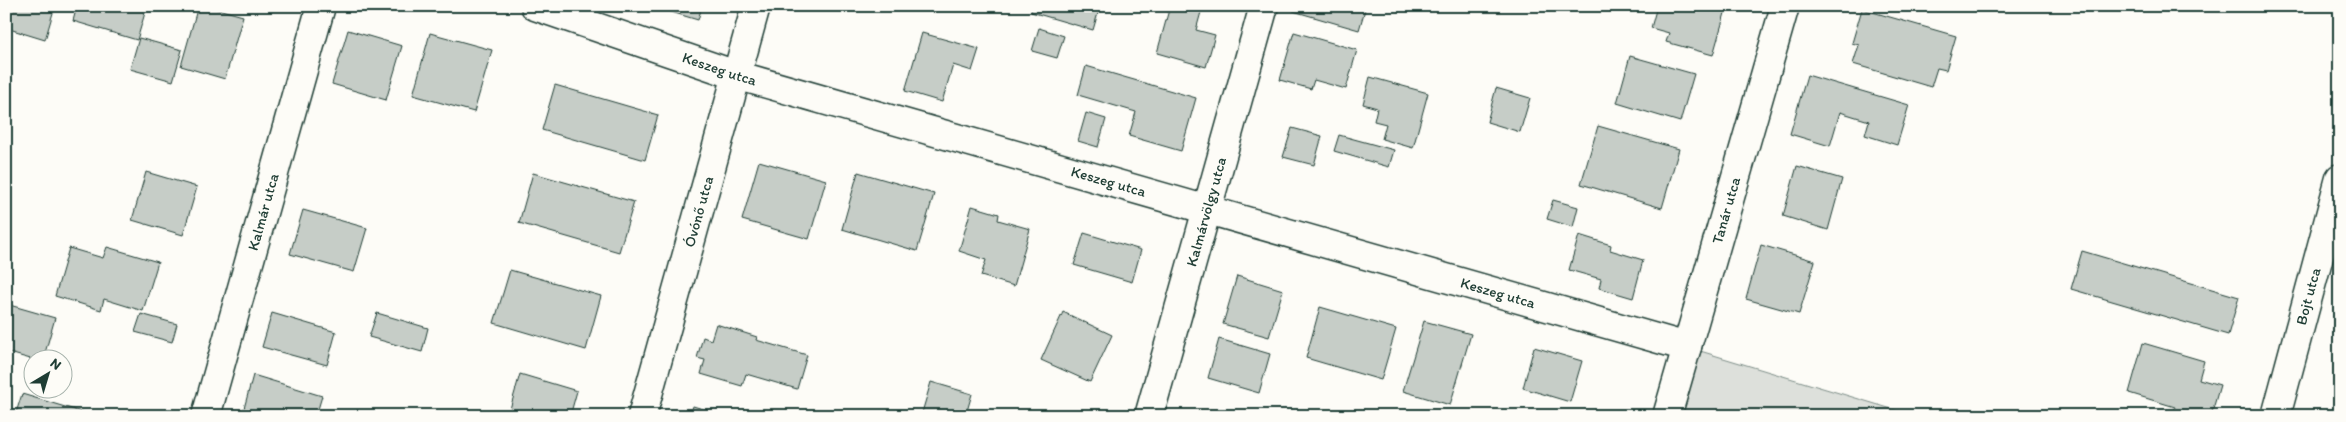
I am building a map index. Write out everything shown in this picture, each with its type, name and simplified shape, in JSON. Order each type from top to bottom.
[{"type":"street","name":"Kalmár utca","points":[[206,416],[321,6]]},
{"type":"street","name":"Keszeg utca","points":[[535,6],[736,75],[1206,211],[1687,347]]},
{"type":"street","name":"Óvónő utca","points":[[642,416],[756,6]]},
{"type":"street","name":"Kalmárvölgy utca","points":[[1149,416],[1264,6]]},
{"type":"street","name":"Tanár utca","points":[[1667,416],[1785,6]]},
{"type":"street","name":"Bojt utca","points":[[2276,416],[2340,178]]},
{"type":"shaded area","points":[[1687,347],[1915,416],[1667,416]]},
{"type":"building","points":[[6,6],[55,6],[45,40],[6,28]]},
{"type":"building","points":[[77,6],[147,6],[137,40],[73,21]]},
{"type":"building","points":[[198,6],[207,6],[243,16],[225,79],[181,66]]},
{"type":"building","points":[[651,6],[702,6],[698,20]]},
{"type":"building","points":[[1032,6],[1100,6],[1093,30],[1031,12]]},
{"type":"building","points":[[1170,6],[1180,6],[1201,12],[1196,30],[1215,35],[1206,67],[1157,53]]},
{"type":"building","points":[[1295,6],[1366,6],[1359,30],[1293,11]]},
{"type":"building","points":[[1657,6],[1727,6],[1713,55],[1666,42],[1669,33],[1651,28]]},
{"type":"building","points":[[1862,9],[1956,36],[1946,70],[1937,68],[1931,87],[1853,64],[1859,45],[1852,43]]},
{"type":"building","points":[[1039,28],[1064,36],[1057,58],[1032,51]]},
{"type":"building","points":[[348,30],[402,46],[386,100],[332,84]]},
{"type":"building","points":[[1294,32],[1357,50],[1346,89],[1314,80],[1311,89],[1280,80]]},
{"type":"building","points":[[430,33],[492,50],[474,112],[413,95]]},
{"type":"building","points":[[922,33],[979,49],[972,71],[953,65],[942,102],[905,91]]},
{"type":"building","points":[[139,38],[182,50],[173,81],[130,69]]},
{"type":"building","points":[[1630,56],[1694,74],[1680,122],[1617,103]]},
{"type":"building","points":[[1086,66],[1196,98],[1181,151],[1129,136],[1136,112],[1078,95]]},
{"type":"building","points":[[1807,75],[1909,105],[1897,145],[1865,135],[1869,121],[1840,112],[1830,146],[1790,134]]},
{"type":"building","points":[[1370,77],[1428,93],[1413,148],[1382,139],[1386,124],[1374,121],[1377,108],[1363,104]]},
{"type":"building","points":[[555,85],[658,115],[645,160],[542,130]]},
{"type":"building","points":[[1496,88],[1530,98],[1520,132],[1487,122]]},
{"type":"building","points":[[1086,113],[1106,119],[1098,147],[1078,141]]},
{"type":"building","points":[[1598,126],[1679,149],[1662,208],[1581,184]]},
{"type":"building","points":[[1292,128],[1322,136],[1314,165],[1283,157]]},
{"type":"building","points":[[1339,135],[1394,150],[1389,167],[1334,151]]},
{"type":"building","points":[[759,161],[826,180],[809,239],[742,220]]},
{"type":"building","points":[[1797,166],[1842,179],[1828,230],[1783,216]]},
{"type":"building","points":[[146,172],[197,187],[183,235],[132,220]]},
{"type":"building","points":[[858,172],[934,194],[917,251],[842,229]]},
{"type":"building","points":[[533,173],[634,202],[619,252],[519,223]]},
{"type":"building","points":[[1553,200],[1578,207],[1573,227],[1547,219]]},
{"type":"building","points":[[972,206],[999,214],[998,220],[1030,229],[1014,286],[981,276],[986,260],[959,251]]},
{"type":"building","points":[[303,210],[367,228],[354,272],[290,254]]},
{"type":"building","points":[[1084,233],[1141,250],[1132,282],[1074,265]]},
{"type":"building","points":[[1579,235],[1611,245],[1610,250],[1643,260],[1633,298],[1599,288],[1601,279],[1569,270]]},
{"type":"building","points":[[1761,245],[1815,261],[1799,314],[1746,299]]},
{"type":"building","points":[[107,247],[158,262],[143,311],[104,299],[101,310],[55,296],[69,248],[103,258]]},
{"type":"building","points":[[2082,251],[2239,297],[2228,335],[2071,289]]},
{"type":"building","points":[[510,270],[601,296],[586,350],[494,323]]},
{"type":"building","points":[[1237,276],[1283,290],[1269,337],[1223,324]]},
{"type":"building","points":[[6,304],[55,318],[46,350],[22,350],[22,357],[6,352]]},
{"type":"building","points":[[1320,307],[1396,329],[1381,380],[1306,358]]},
{"type":"building","points":[[1063,312],[1112,335],[1090,382],[1041,360]]},
{"type":"building","points":[[272,313],[336,332],[327,365],[262,347]]},
{"type":"building","points":[[377,313],[428,328],[422,352],[369,337]]},
{"type":"building","points":[[141,314],[177,324],[172,342],[135,332]]},
{"type":"building","points":[[1424,321],[1471,334],[1450,405],[1403,391]]},
{"type":"building","points":[[716,324],[757,337],[756,340],[807,355],[797,389],[746,374],[742,386],[701,374],[705,360],[697,358],[703,337],[711,340]]},
{"type":"building","points":[[1219,339],[1270,354],[1259,393],[1208,378]]},
{"type":"building","points":[[2143,343],[2204,361],[2199,379],[2220,385],[2211,416],[2178,416],[2173,414],[2175,407],[2129,393]]},
{"type":"building","points":[[1534,347],[1582,361],[1570,402],[1523,388]]},
{"type":"building","points":[[520,374],[577,391],[570,416],[508,416]]},
{"type":"building","points":[[253,375],[322,396],[316,416],[242,416]]},
{"type":"building","points":[[931,382],[972,394],[967,411],[980,416],[921,416]]},
{"type":"building","points":[[22,394],[22,400],[42,400],[95,416],[15,416]]},
{"type":"building","points":[[693,406],[726,416],[690,416]]}]
